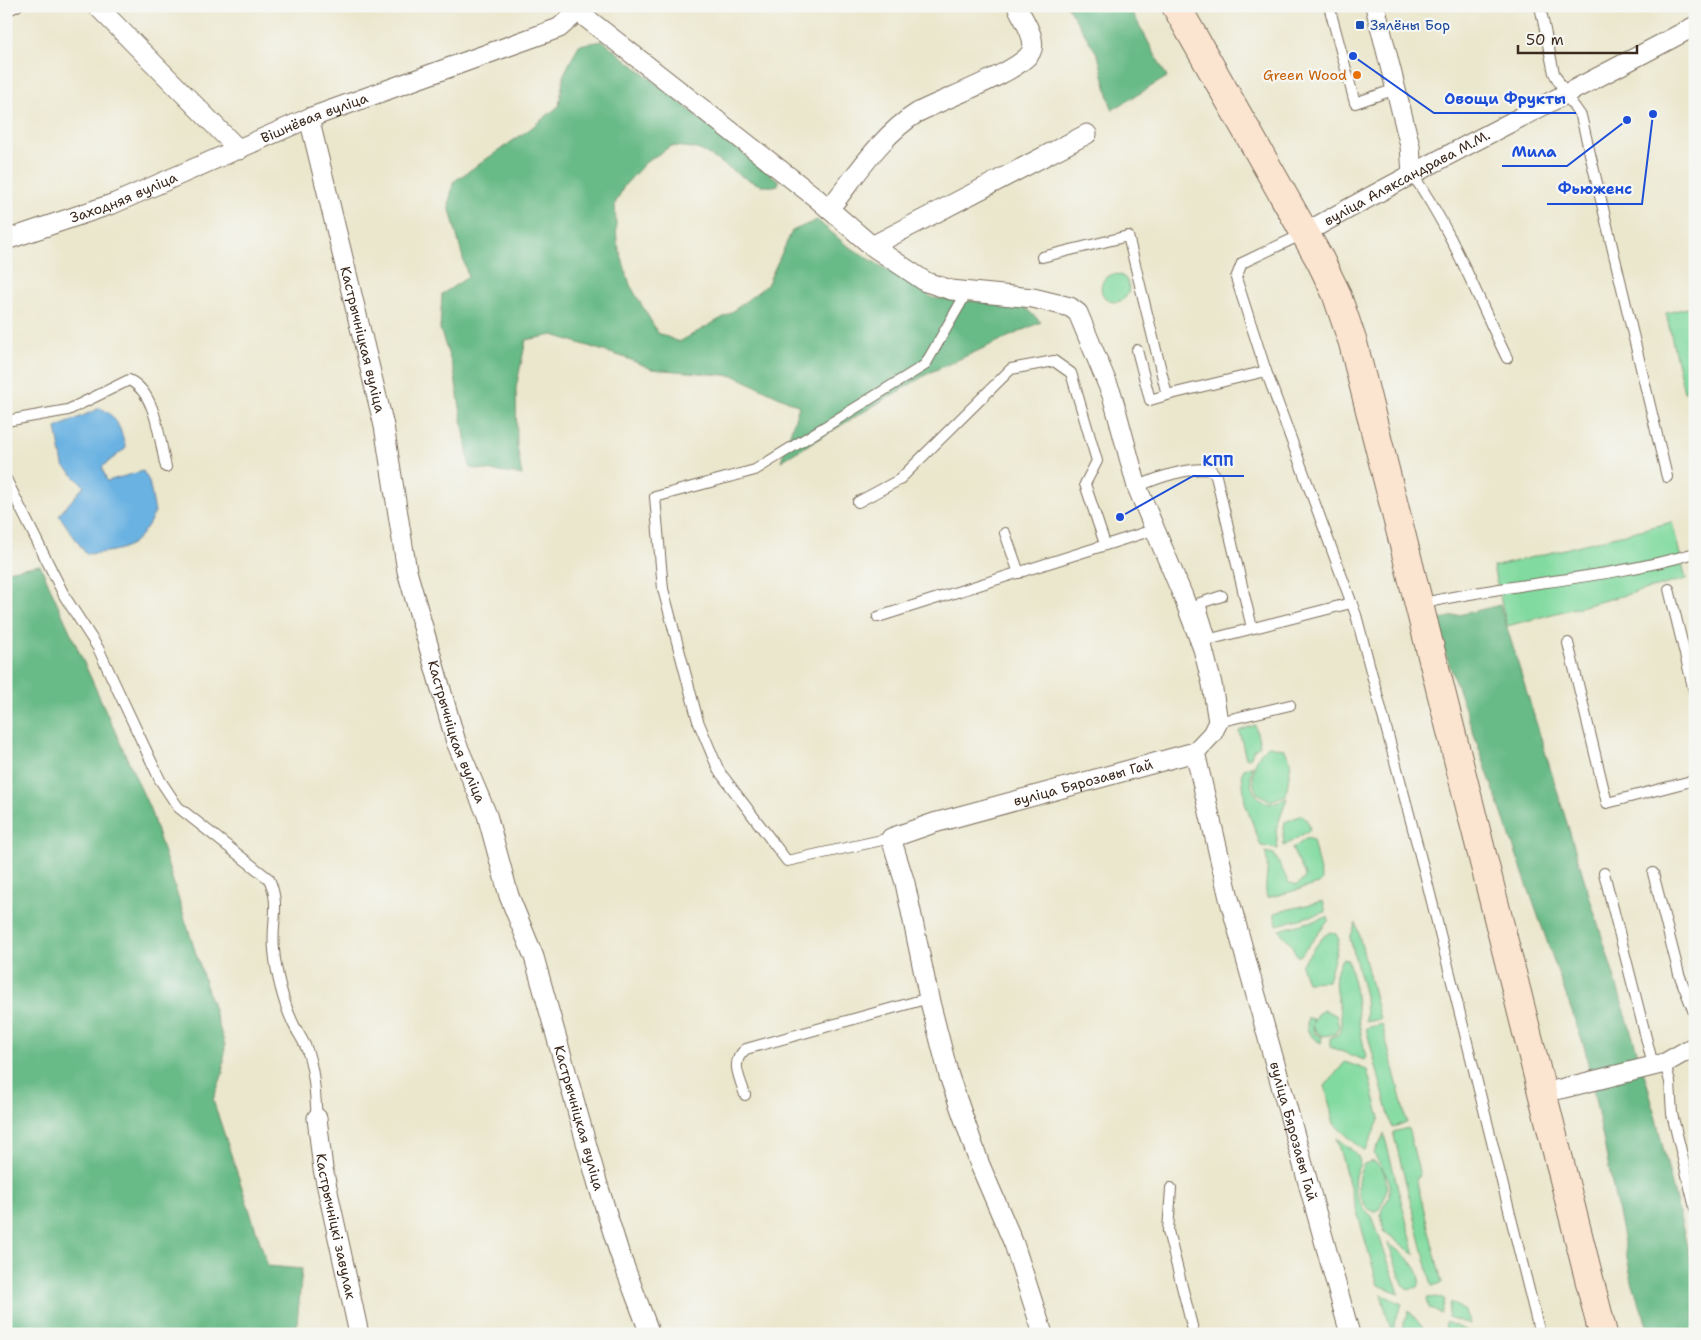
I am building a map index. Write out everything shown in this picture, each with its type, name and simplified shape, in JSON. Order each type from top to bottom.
[{"type":"main road","points":[[1176,6],[1305,233],[1336,293],[1353,343],[1544,1093],[1603,1334]]},
{"type":"street","points":[[97,6],[239,150]]},
{"type":"street","points":[[829,209],[899,126],[917,113],[1017,65],[1031,52],[1033,41],[1016,6]]},
{"type":"street","points":[[1375,6],[1410,146],[1412,174]]},
{"type":"street","points":[[578,8],[829,209],[872,246],[926,282],[951,290],[1033,298],[1070,307],[1078,313],[1112,395],[1137,486],[1203,649],[1218,707],[1218,722],[1212,734],[1196,752]]},
{"type":"street","name":"Вішнёвая вуліца","points":[[239,150],[309,118],[559,28],[578,8]]},
{"type":"street","name":"вуліца Аляксандрава М.М.","points":[[1305,233],[1412,174],[1566,96],[1695,26]]},
{"type":"street","name":"Кастрычніцкая вуліца","points":[[309,118],[384,426],[407,571],[456,742],[487,815],[509,896],[534,957],[598,1185],[619,1252],[650,1334]]},
{"type":"street","points":[[872,246],[1087,134]]},
{"type":"street","name":"Заходняя вуліца","points":[[6,240],[115,203],[239,150]]},
{"type":"street","name":"вуліца Бярозавы Гай","points":[[892,838],[934,823],[1196,752],[1229,898],[1350,1334]]},
{"type":"street","points":[[892,838],[906,883],[930,998],[949,1076],[980,1165],[1014,1244],[1043,1334]]},
{"type":"street","points":[[1544,1093],[1659,1064],[1695,1046]]},
{"type":"street","name":"Кастрычніцкі завулак","points":[[317,1118],[323,1169],[359,1334]]},
{"type":"lane","points":[[6,11],[16,6]]},
{"type":"lane","points":[[1329,6],[1355,103],[1396,89]]},
{"type":"lane","points":[[1540,6],[1554,72],[1566,96],[1581,116],[1667,478]]},
{"type":"lane","points":[[1412,174],[1426,195],[1449,238],[1507,358]]},
{"type":"lane","points":[[1305,233],[1242,263],[1236,278],[1266,371],[1356,615],[1424,870],[1540,1334]]},
{"type":"lane","points":[[1042,257],[1128,236],[1167,395]]},
{"type":"lane","points":[[892,838],[787,861],[719,771],[698,721],[662,589],[655,497],[755,470],[926,365],[967,292]]},
{"type":"lane","points":[[1137,350],[1150,400],[1266,371]]},
{"type":"lane","points":[[858,502],[898,480],[1011,369],[1054,361],[1071,373],[1097,461],[1085,484],[1105,544]]},
{"type":"lane","points":[[6,421],[68,410],[129,380],[139,385],[151,406],[166,467]]},
{"type":"lane","points":[[1137,486],[1150,480],[1202,468],[1211,470],[1216,476],[1252,628]]},
{"type":"lane","points":[[6,479],[65,597],[98,648],[160,780],[178,807],[269,879],[275,892],[277,912],[272,934],[275,964],[292,1022],[307,1050],[312,1070],[317,1118]]},
{"type":"lane","points":[[878,617],[1156,529]]},
{"type":"lane","points":[[1005,533],[1019,573]]},
{"type":"lane","points":[[1420,604],[1467,593],[1663,563],[1695,553]]},
{"type":"lane","points":[[1669,589],[1695,695]]},
{"type":"lane","points":[[1222,596],[1200,603],[1211,640],[1351,603]]},
{"type":"lane","points":[[1568,643],[1607,803],[1695,780]]},
{"type":"lane","points":[[1218,722],[1290,704]]},
{"type":"lane","points":[[1604,873],[1659,1064],[1670,1082],[1672,1114],[1695,1208]]},
{"type":"lane","points":[[1653,873],[1679,974],[1695,1015]]},
{"type":"lane","points":[[745,1095],[735,1064],[738,1055],[746,1049],[930,998]]},
{"type":"lane","points":[[1172,1188],[1168,1232],[1194,1334]]},
{"type":"green space","points":[[1067,6],[1129,6],[1167,77],[1112,110],[1098,55]]},
{"type":"green space","points":[[603,41],[779,181],[778,185],[759,184],[739,175],[702,151],[671,146],[645,163],[624,186],[615,204],[617,242],[630,285],[658,333],[679,342],[729,314],[767,285],[792,231],[817,220],[845,244],[933,298],[1022,305],[1041,322],[929,373],[781,461],[799,406],[735,376],[652,369],[626,358],[553,335],[526,340],[516,388],[517,446],[522,475],[470,468],[454,371],[440,329],[442,294],[468,277],[449,206],[453,182],[530,129],[559,106],[564,74],[579,45]]},
{"type":"green space","points":[[1115,274],[1125,278],[1129,288],[1125,298],[1115,302],[1105,298],[1101,288],[1105,278]]},
{"type":"green space","points":[[1695,306],[1695,389],[1684,392],[1666,313]]},
{"type":"green space","points":[[1672,522],[1686,579],[1507,626],[1493,567]]},
{"type":"green space","points":[[40,565],[150,809],[225,1045],[223,1073],[213,1100],[268,1266],[302,1269],[296,1334],[6,1334],[6,571]]},
{"type":"green space","points":[[1500,605],[1649,1090],[1695,1279],[1695,1334],[1650,1334],[1632,1282],[1585,1049],[1434,621]]},
{"type":"green space","points":[[1255,725],[1260,745],[1253,750],[1251,757],[1246,758],[1239,731]]},
{"type":"green space","points":[[1269,746],[1284,749],[1291,761],[1286,795],[1271,801],[1257,793],[1253,780],[1254,767],[1257,760]]},
{"type":"green space","points":[[1253,765],[1251,784],[1252,789],[1259,797],[1270,804],[1287,798],[1276,830],[1278,849],[1261,846],[1245,803],[1242,773],[1244,769]]},
{"type":"green space","points":[[1302,815],[1308,822],[1310,830],[1284,846],[1285,822]]},
{"type":"green space","points":[[1307,838],[1313,840],[1322,881],[1319,884],[1267,898],[1267,858],[1265,852],[1274,854],[1289,883],[1297,885],[1304,879],[1305,875],[1292,849]]},
{"type":"green space","points":[[1323,901],[1326,912],[1277,925],[1274,913]]},
{"type":"green space","points":[[1328,917],[1329,920],[1300,956],[1297,956],[1291,944],[1279,930]]},
{"type":"green space","points":[[1356,923],[1380,1019],[1366,1022],[1365,996],[1350,938]]},
{"type":"green space","points":[[1330,932],[1336,934],[1339,940],[1328,981],[1307,982],[1301,965],[1324,936]]},
{"type":"green space","points":[[1343,958],[1348,960],[1355,987],[1359,1024],[1366,1057],[1364,1060],[1330,1047],[1330,1038],[1338,1034],[1341,1027],[1335,979]]},
{"type":"green space","points":[[1324,1010],[1336,1015],[1339,1027],[1335,1034],[1323,1036],[1316,1032],[1312,1025],[1314,1033],[1322,1037],[1321,1043],[1309,1033],[1307,1023],[1308,1018],[1313,1019],[1313,1023],[1317,1014]]},
{"type":"green space","points":[[1382,1024],[1407,1123],[1392,1127],[1366,1028]]},
{"type":"green space","points":[[1345,1062],[1367,1070],[1380,1118],[1366,1149],[1363,1150],[1334,1124],[1325,1086]]},
{"type":"green space","points":[[1408,1128],[1420,1176],[1416,1178],[1442,1283],[1432,1286],[1393,1132]]},
{"type":"green space","points":[[1384,1134],[1415,1255],[1384,1231],[1381,1214],[1389,1197],[1389,1180],[1374,1154]]},
{"type":"green space","points":[[1336,1138],[1352,1150],[1359,1159],[1360,1164],[1354,1183],[1355,1190],[1359,1201],[1372,1216],[1399,1293],[1378,1285]]},
{"type":"green space","points":[[1373,1161],[1383,1171],[1386,1189],[1381,1208],[1373,1212],[1363,1202],[1358,1190],[1358,1184],[1364,1164]]},
{"type":"green space","points":[[1388,1243],[1405,1256],[1415,1267],[1420,1280],[1418,1287],[1407,1289],[1403,1284]]},
{"type":"green space","points":[[1381,1294],[1402,1304],[1394,1322],[1394,1334],[1392,1334]]},
{"type":"green space","points":[[1437,1297],[1445,1300],[1441,1314],[1429,1308],[1427,1298]]},
{"type":"green space","points":[[1451,1302],[1465,1311],[1470,1325],[1448,1317]]},
{"type":"green space","points":[[1409,1311],[1428,1334],[1403,1334],[1404,1323]]},
{"type":"green space","points":[[1446,1322],[1472,1333],[1472,1334],[1445,1334]]},
{"type":"water","points":[[100,408],[114,419],[120,429],[126,448],[102,467],[107,481],[143,471],[149,481],[155,512],[142,534],[128,546],[111,551],[86,554],[59,515],[84,486],[63,465],[56,428]]},
{"type":"place","name":"Зялёны Бор","points":[[1360,25]]},
{"type":"place","name":"Овощи Фрукты","points":[[1353,56]]},
{"type":"place","name":"Green Wood","points":[[1357,75]]},
{"type":"place","name":"Фьюженс","points":[[1653,114]]},
{"type":"place","name":"Мила","points":[[1627,120]]},
{"type":"place","name":"КПП","points":[[1120,517]]}]
